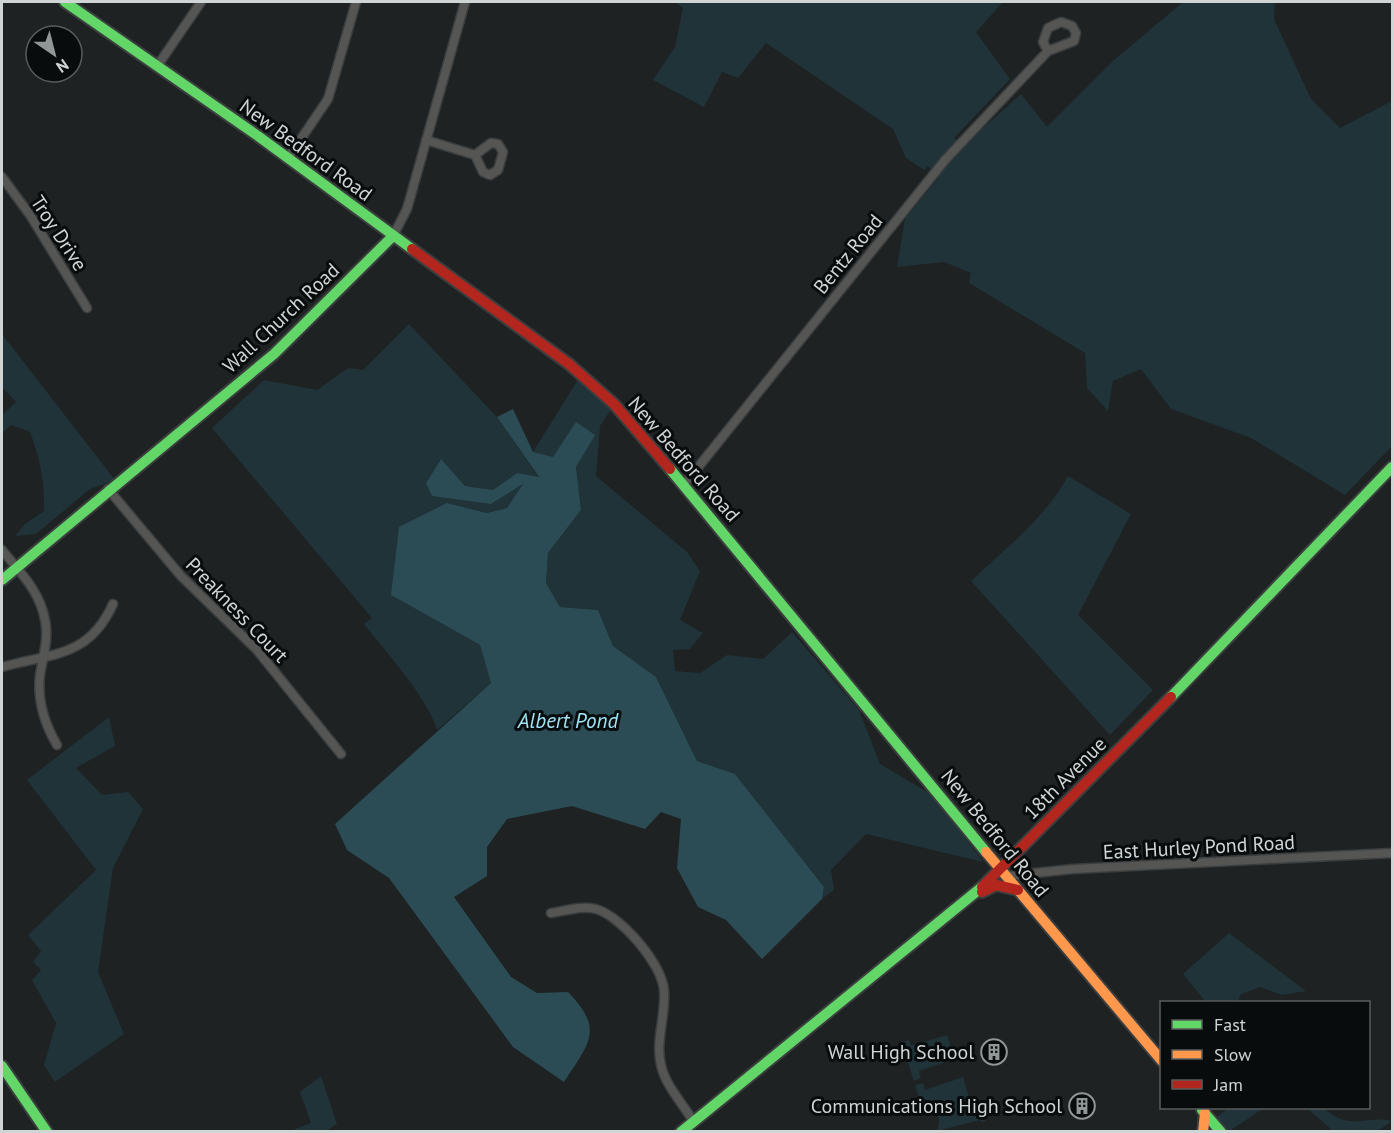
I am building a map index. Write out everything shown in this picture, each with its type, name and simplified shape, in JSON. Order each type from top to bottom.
[{"type":"main road","name":"New Bedford Road","points":[[65,2],[288,158],[588,380],[621,413],[753,567],[1018,891],[1160,1060]]},
{"type":"main road","name":"Wall Church Road","points":[[2,580],[108,489],[274,354],[393,236]]},
{"type":"main road","name":"18th Avenue","points":[[681,1131],[956,908],[1004,872],[1392,467]]},
{"type":"main road","points":[[956,908],[988,887],[1002,885],[1018,891]]},
{"type":"main road","points":[[2,1066],[47,1131]]},
{"type":"main road","points":[[1203,1110],[1203,1131]]},
{"type":"main road","points":[[1203,1110],[1221,1131]]},
{"type":"street","points":[[158,65],[201,2]]},
{"type":"street","points":[[288,158],[328,99],[356,2]]},
{"type":"street","name":"Wall Church Road","points":[[393,236],[404,217],[465,2]]},
{"type":"street","name":"Bentz Road","points":[[683,486],[945,160],[1048,51]]},
{"type":"street","points":[[426,140],[475,155]]},
{"type":"street","name":"Troy Drive","points":[[2,177],[30,215],[87,308]]},
{"type":"street","name":"Preakness Court","points":[[108,489],[181,576],[257,650],[341,754]]},
{"type":"street","points":[[2,550],[34,590],[43,609],[47,633],[40,704],[45,723],[57,745]]},
{"type":"street","points":[[2,667],[43,660],[79,645],[103,622],[113,604]]},
{"type":"street","name":"East Hurley Pond Road","points":[[1004,872],[1392,853]]},
{"type":"street","points":[[550,913],[583,907],[606,913],[618,921],[655,964],[662,978],[665,992],[661,1068],[693,1121]]},
{"type":"shaded area","points":[[675,2],[1003,2],[976,32],[1010,79],[954,138],[964,145],[1021,94],[1047,127],[1114,60],[1183,2],[1275,2],[1274,19],[1311,99],[1340,128],[1392,101],[1392,446],[1345,495],[1251,438],[1171,409],[1141,369],[1113,381],[1108,411],[1087,388],[1085,353],[969,283],[971,273],[944,262],[897,267],[905,219],[938,178],[928,166],[924,170],[906,158],[893,129],[766,43],[738,78],[722,72],[704,107],[653,80],[675,47],[683,8]]},
{"type":"shaded area","points":[[409,324],[497,417],[539,478],[517,473],[493,490],[465,486],[440,460],[426,483],[491,504],[525,483],[507,508],[487,513],[447,503],[391,595],[480,645],[491,683],[437,730],[425,704],[364,624],[372,618],[212,428],[264,380],[317,390],[348,368],[363,370]]},
{"type":"shaded area","points":[[2,334],[115,480],[90,489],[36,534],[15,536],[25,524],[44,511],[44,491],[37,452],[30,432],[11,425],[2,433],[2,415],[16,402],[2,387]]},
{"type":"shaded area","points":[[584,370],[617,401],[600,426],[596,476],[687,552],[700,571],[680,620],[703,633],[690,649],[673,650],[675,671],[700,673],[727,655],[763,659],[792,632],[859,710],[880,764],[934,796],[983,862],[866,834],[831,870],[834,890],[822,899],[824,887],[735,774],[697,761],[656,677],[613,646],[598,610],[560,607],[546,583],[548,553],[581,510],[576,467],[533,452]]},
{"type":"shaded area","points":[[1068,476],[1131,514],[1078,615],[1153,690],[1110,735],[971,581],[1036,519],[1048,506]]},
{"type":"shaded area","points":[[109,717],[115,746],[76,768],[102,795],[128,792],[143,809],[113,868],[98,972],[124,1034],[55,1082],[44,1065],[56,1023],[32,980],[41,970],[33,962],[41,951],[28,935],[96,870],[27,780]]},
{"type":"shaded area","points":[[1229,933],[1306,991],[1282,995],[1260,987],[1241,994],[1238,1001],[1205,1001],[1183,974]]},
{"type":"shaded area","points":[[947,1035],[955,1059],[919,1071],[921,1078],[914,1081],[901,1042],[909,1040],[911,1046]]},
{"type":"shaded area","points":[[321,1076],[337,1124],[327,1131],[290,1131],[311,1123],[300,1092]]},
{"type":"shaded area","points":[[963,1077],[974,1115],[983,1112],[986,1121],[981,1122],[980,1120],[937,1131],[939,1121],[937,1113],[933,1105],[925,1099],[920,1101],[915,1085],[923,1083],[925,1090]]},
{"type":"shaded area","points":[[1228,1109],[1262,1109],[1228,1132],[1216,1117]]},
{"type":"shaded area","points":[[1308,1109],[1325,1109],[1333,1115],[1350,1121],[1392,1121],[1378,1131],[1333,1131]]},
{"type":"water","name":"Albert Pond","points":[[513,409],[533,452],[553,457],[576,422],[595,435],[576,467],[581,510],[548,553],[546,583],[560,607],[598,610],[613,646],[656,677],[697,761],[735,774],[824,887],[822,899],[762,959],[726,920],[698,907],[677,868],[681,819],[661,812],[645,829],[572,806],[507,819],[487,847],[487,876],[454,897],[511,977],[537,993],[568,992],[579,1005],[590,1027],[589,1037],[580,1057],[564,1082],[513,1047],[389,878],[347,850],[335,824],[491,683],[480,645],[391,595],[399,527],[447,503],[487,513],[507,508],[523,484],[491,504],[432,496],[426,483],[441,459],[465,486],[493,490],[517,473],[539,477],[497,417]]},
{"type":"traffic: fast","points":[[65,2],[258,136],[412,249]]},
{"type":"traffic: fast","points":[[2,580],[274,354],[393,236]]},
{"type":"traffic: fast","points":[[1171,697],[1392,467]]},
{"type":"traffic: fast","points":[[670,469],[986,852]]},
{"type":"traffic: fast","points":[[681,1132],[982,887]]},
{"type":"traffic: fast","points":[[2,1066],[47,1132]]},
{"type":"traffic: fast","points":[[1202,1110],[1221,1132]]},
{"type":"traffic: slow","points":[[986,852],[1160,1059]]},
{"type":"traffic: slow","points":[[1203,1132],[1205,1113]]},
{"type":"traffic: jam","points":[[412,249],[569,364],[614,404],[670,469]]},
{"type":"traffic: jam","points":[[982,887],[1171,697]]},
{"type":"traffic: jam","points":[[982,892],[996,885],[1018,890]]},
{"type":"place","name":"Wall High School","points":[[994,1052]]},
{"type":"place","name":"Communications High School","points":[[1082,1106]]}]
